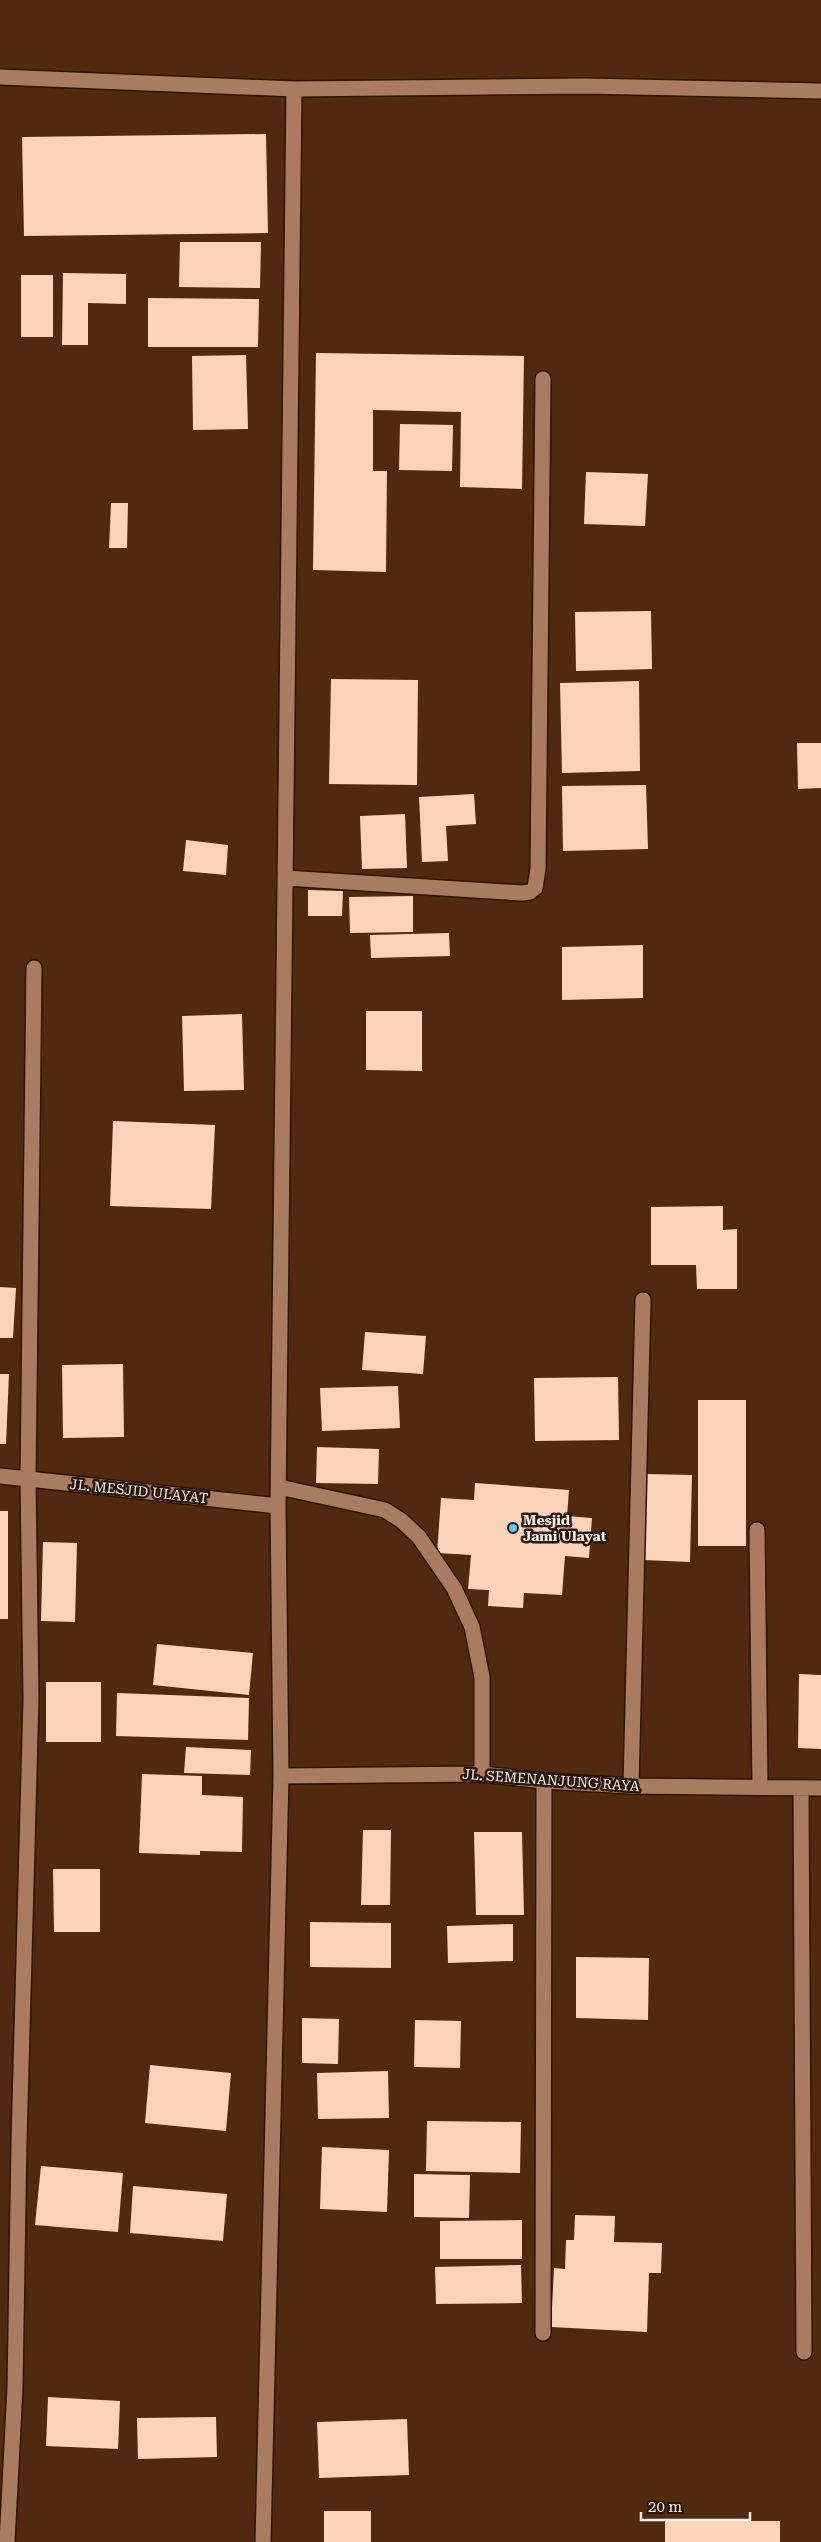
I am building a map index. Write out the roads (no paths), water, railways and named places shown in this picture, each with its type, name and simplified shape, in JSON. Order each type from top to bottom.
[{"type":"street","points":[[0,77],[294,89],[585,86],[821,91]]},
{"type":"street","points":[[263,2542],[281,1776],[278,1506],[294,89]]},
{"type":"street","points":[[285,878],[522,893],[530,892],[535,888],[538,869],[543,379]]},
{"type":"street","points":[[7,2542],[16,2350],[19,2142],[31,1699],[28,1479],[34,968]]},
{"type":"street","points":[[631,1786],[643,1300]]},
{"type":"street","name":"JL. MESJID ULAYAT","points":[[0,1476],[278,1506]]},
{"type":"street","points":[[279,1487],[385,1510],[402,1520],[419,1537],[454,1588],[472,1627],[482,1677],[482,1774]]},
{"type":"street","points":[[757,1530],[760,1788]]},
{"type":"street","name":"JL. SEMENANJUNG RAYA","points":[[281,1776],[482,1774],[544,1781],[631,1786],[821,1788]]},
{"type":"street","points":[[543,2333],[544,1781]]},
{"type":"street","points":[[801,1788],[804,2352]]},
{"type":"place","name":"Mesjid Jami Ulayat","points":[[513,1528]]}]
